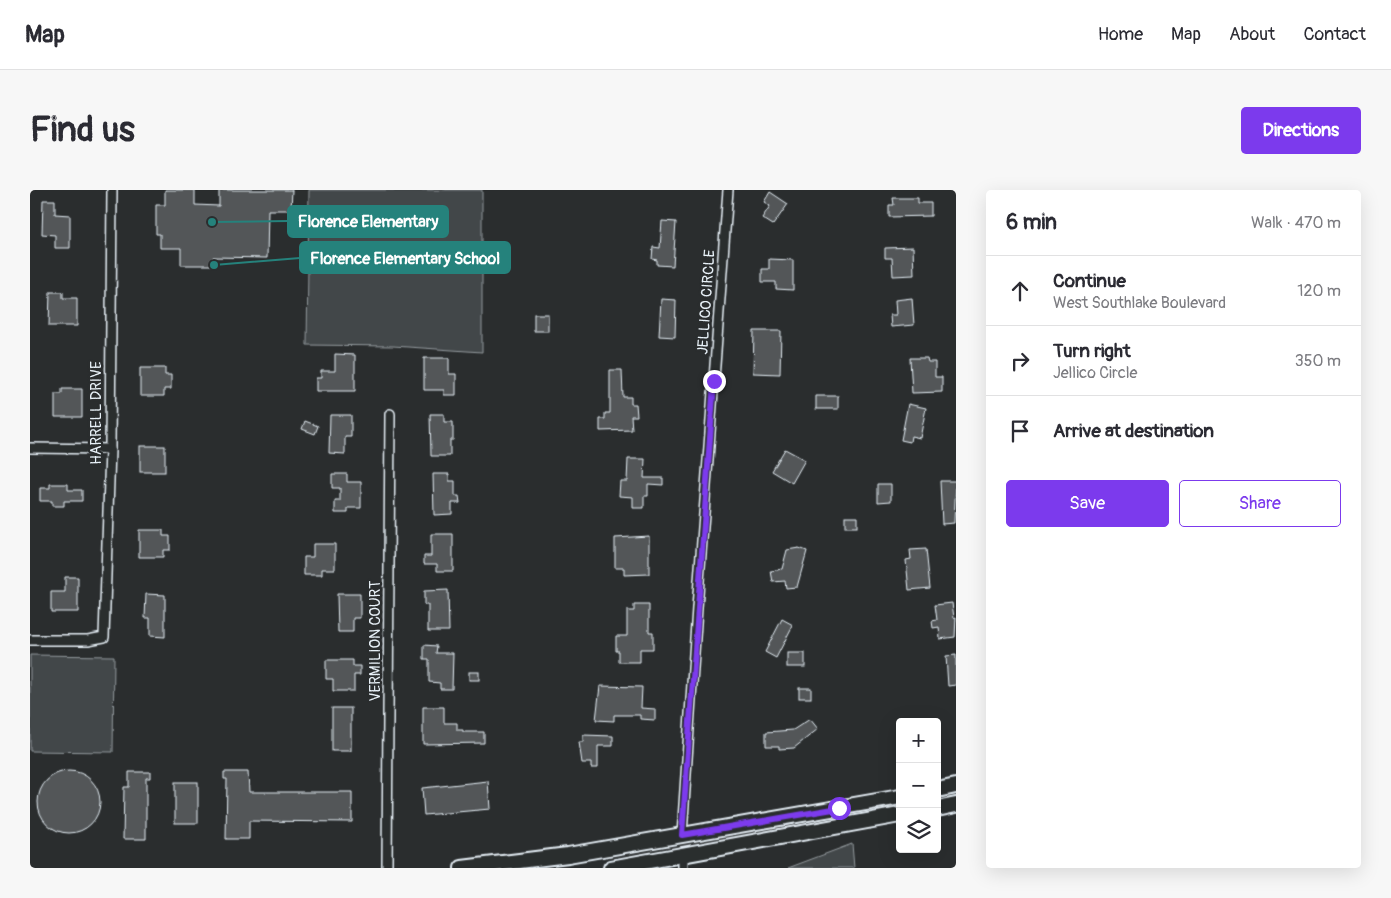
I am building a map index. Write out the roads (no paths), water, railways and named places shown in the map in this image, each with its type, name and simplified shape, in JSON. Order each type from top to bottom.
[{"type":"main road","points":[[941,789],[956,786]]},
{"type":"main road","points":[[462,868],[568,855],[896,798]]},
{"type":"main road","points":[[941,808],[956,805]]},
{"type":"main road","points":[[611,868],[683,861],[896,816]]},
{"type":"main road","points":[[682,835],[683,861]]},
{"type":"street","name":"HARRELL DRIVE","points":[[30,640],[88,640],[104,637],[110,449],[112,190]]},
{"type":"street","name":"JELLICO CIRCLE","points":[[682,835],[728,190]]},
{"type":"street","name":"VERMILION COURT","points":[[387,868],[390,414]]},
{"type":"street","points":[[30,448],[110,449]]},
{"type":"place","name":"Florence Elementary","points":[[212,222]]},
{"type":"place","name":"Florence Elementary School","points":[[214,265]]}]
